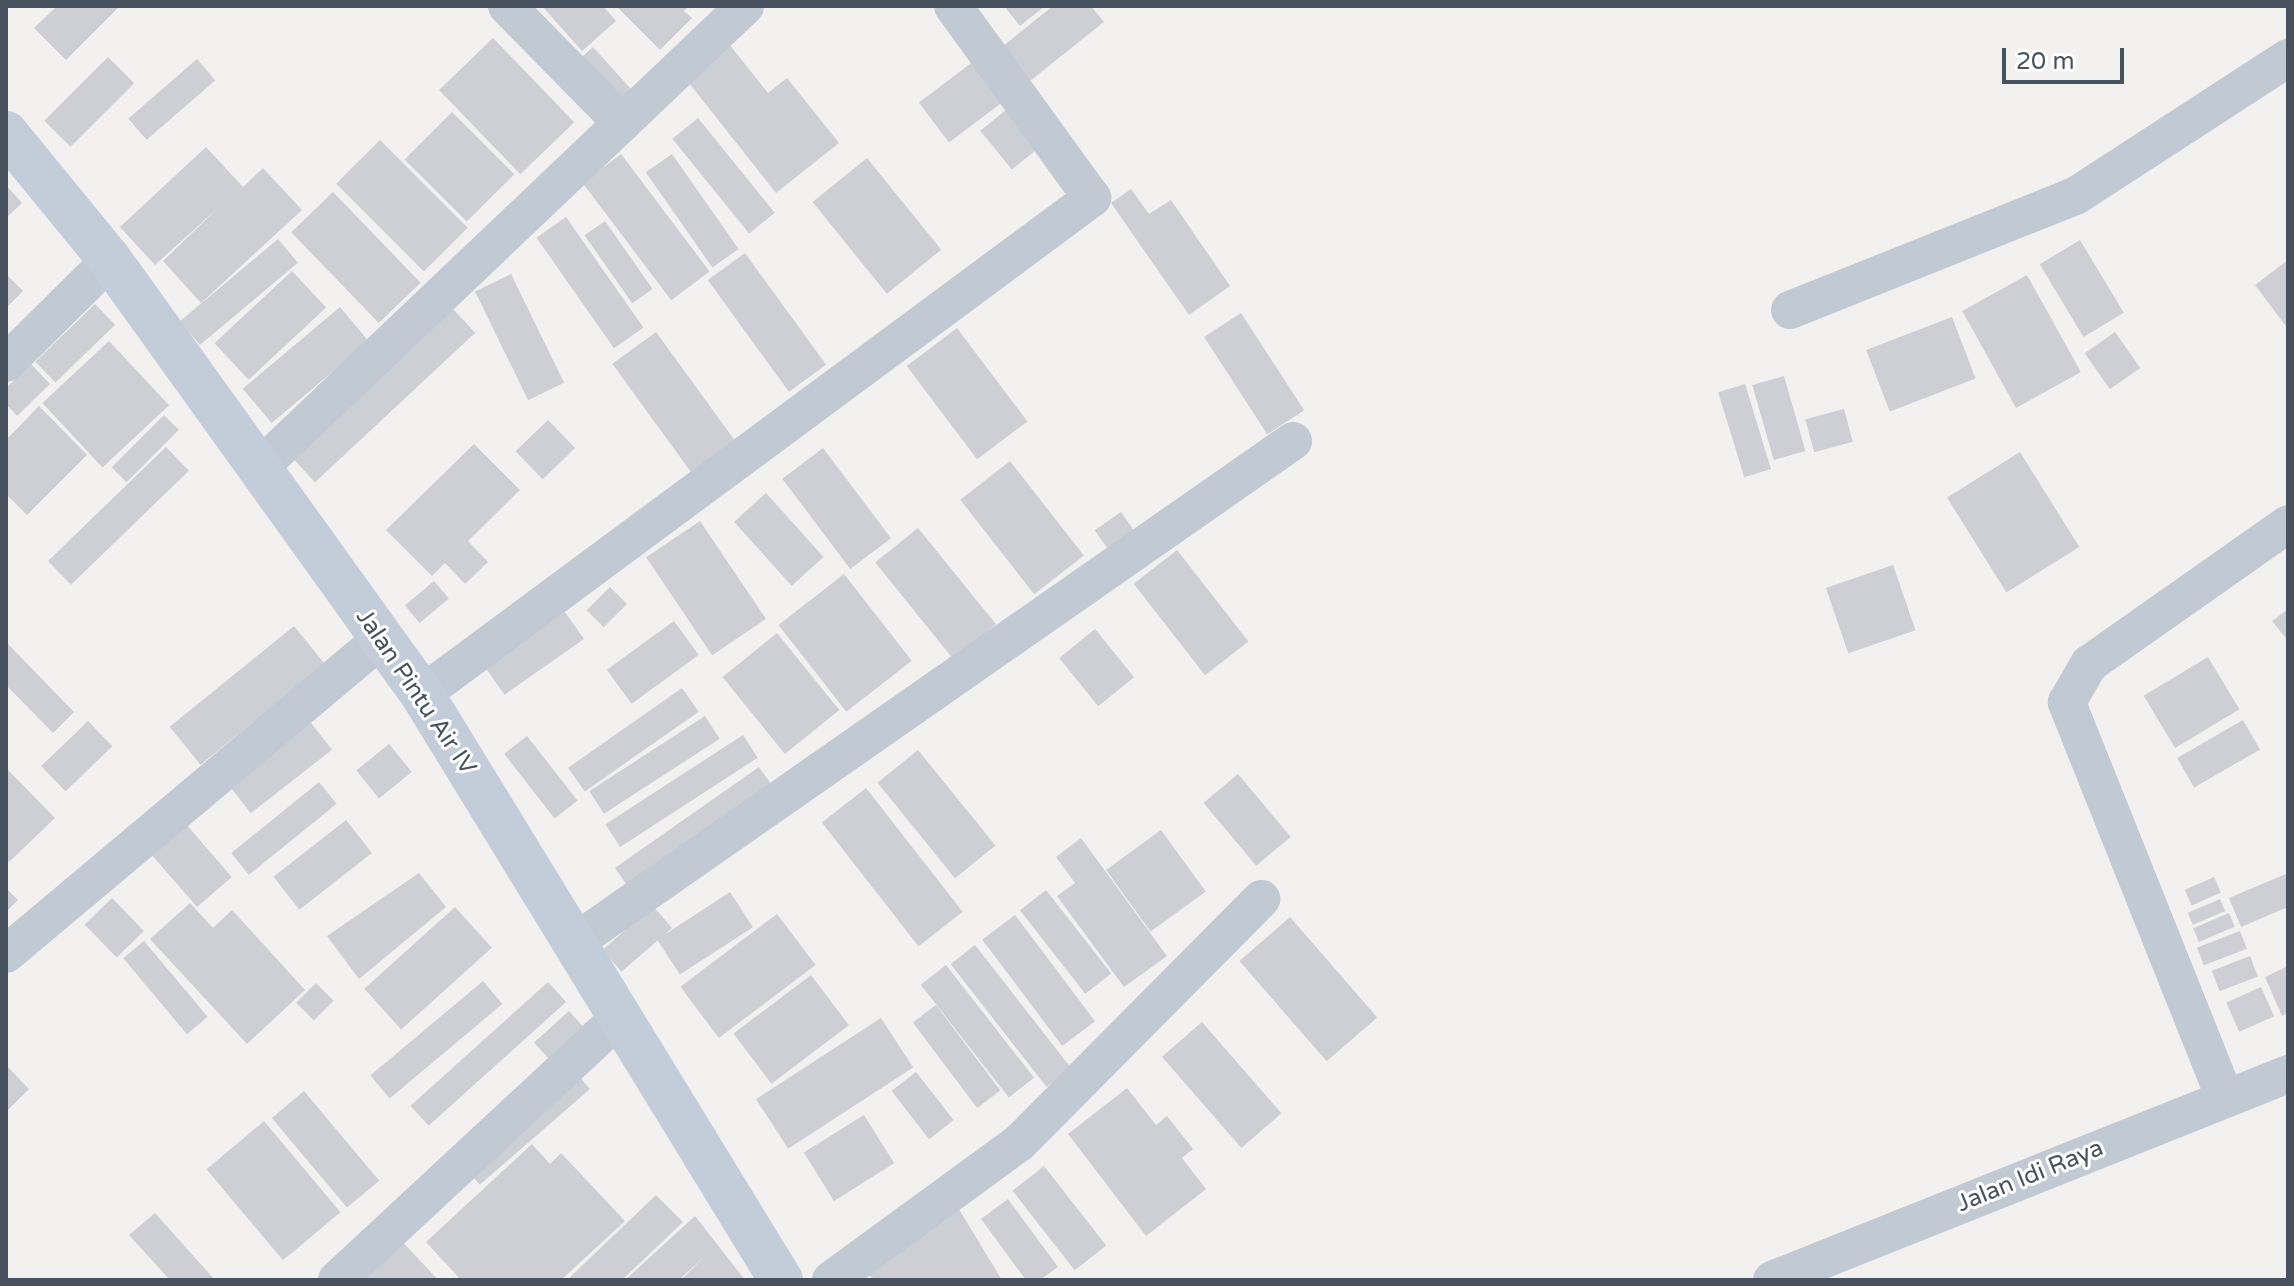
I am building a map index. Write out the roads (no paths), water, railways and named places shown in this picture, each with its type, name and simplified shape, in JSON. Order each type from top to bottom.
[{"type":"main road","name":"Jalan Pintu Air IV","points":[[6,133],[110,260],[422,694],[578,940],[781,1280]]},
{"type":"street","points":[[507,6],[622,123]]},
{"type":"street","points":[[258,469],[745,6]]},
{"type":"street","points":[[422,694],[1092,198],[953,6]]},
{"type":"street","points":[[1790,310],[2077,195],[2288,58]]},
{"type":"street","points":[[6,363],[110,260]]},
{"type":"street","points":[[578,940],[1293,441]]},
{"type":"street","points":[[2225,1098],[2067,702],[2089,664],[2288,524]]},
{"type":"street","points":[[6,954],[381,639]]},
{"type":"street","points":[[831,1280],[1019,1143],[1261,899]]},
{"type":"street","points":[[337,1280],[621,1016]]},
{"type":"street","name":"Jalan Idi Raya","points":[[1772,1280],[2288,1074]]}]
